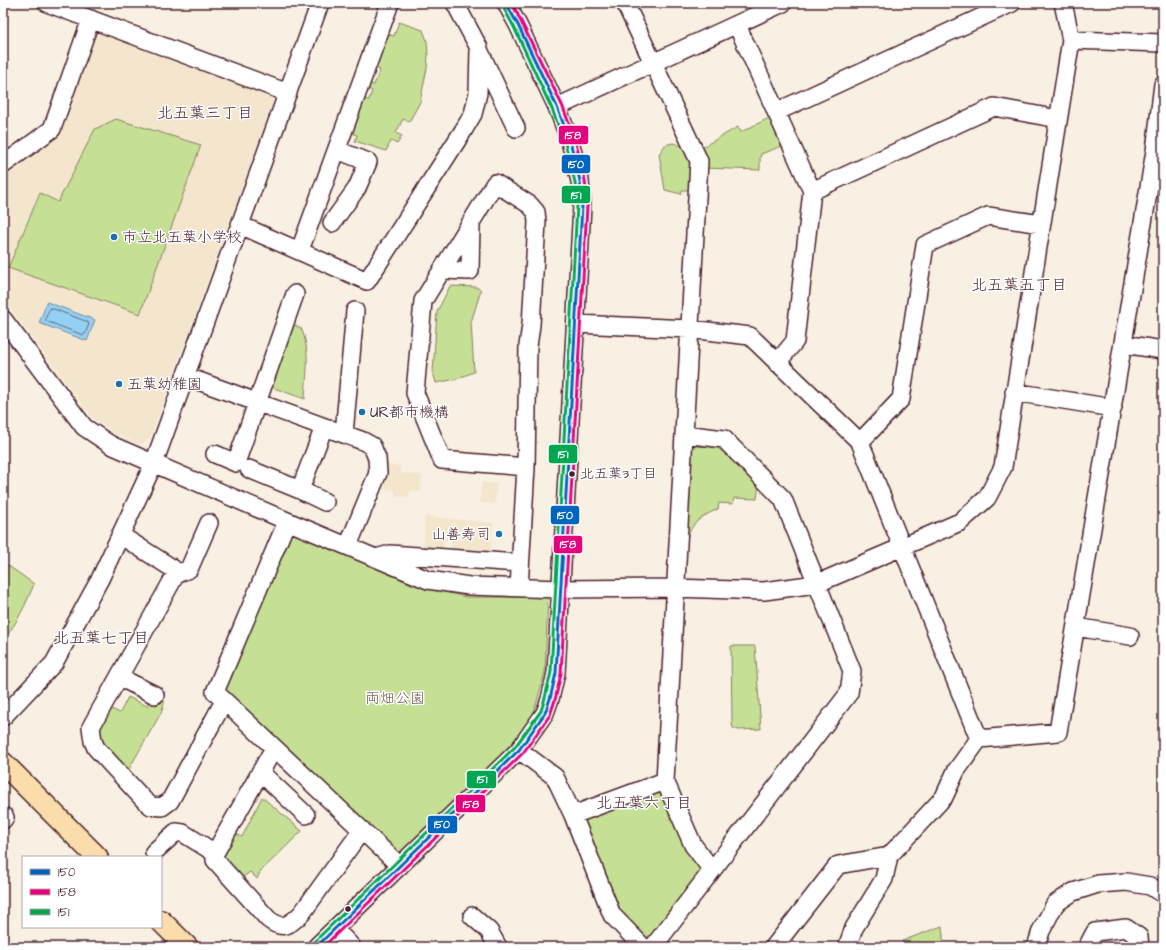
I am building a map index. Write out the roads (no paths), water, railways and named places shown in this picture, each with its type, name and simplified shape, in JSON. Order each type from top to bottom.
[{"type":"main road","points":[[3,763],[96,856]]},
{"type":"main road","points":[[162,922],[187,947]]},
{"type":"street","points":[[47,3],[72,7],[91,19],[288,93]]},
{"type":"street","points":[[3,717],[54,663],[100,579],[154,463],[320,3]]},
{"type":"street","points":[[300,250],[390,3]]},
{"type":"street","points":[[455,3],[479,48],[516,128]]},
{"type":"street","points":[[316,947],[519,750],[545,713],[553,688],[556,673],[582,206],[580,181],[570,141],[557,107],[506,3]]},
{"type":"street","points":[[626,3],[652,63],[699,161],[665,781],[693,845],[712,870]]},
{"type":"street","points":[[557,107],[783,3]]},
{"type":"street","points":[[776,112],[1012,3]]},
{"type":"street","points":[[3,319],[84,426],[111,444],[287,521],[428,580],[469,586],[560,589],[675,588],[764,591],[816,584],[903,548],[960,522],[986,498],[1003,467],[1071,40],[1063,3]]},
{"type":"street","points":[[3,165],[52,129],[91,19]]},
{"type":"street","points":[[737,24],[812,191],[795,341],[777,363]]},
{"type":"street","points":[[1071,40],[1163,43]]},
{"type":"street","points":[[240,225],[300,250],[367,281],[473,114],[478,93],[479,48]]},
{"type":"street","points":[[847,947],[854,928],[884,879],[889,856],[944,797],[956,771],[979,739],[1058,732],[1123,344],[1159,152],[1163,84]]},
{"type":"street","points":[[812,191],[994,107],[1058,119]]},
{"type":"street","points":[[332,223],[357,188],[368,162],[337,150]]},
{"type":"street","points":[[519,588],[526,467],[528,346],[531,325],[537,232],[536,212],[530,205],[495,183],[423,301],[415,393],[442,460],[526,467]]},
{"type":"street","points":[[860,442],[901,399],[925,244],[988,216],[1041,224]]},
{"type":"street","points":[[442,270],[470,271],[471,224]]},
{"type":"street","points":[[215,454],[236,463],[295,294]]},
{"type":"street","points":[[344,434],[355,311]]},
{"type":"street","points":[[576,324],[690,329],[750,336],[860,442],[979,739]]},
{"type":"street","points":[[1123,344],[1163,350]]},
{"type":"street","points":[[185,376],[363,441],[372,446],[377,458],[378,473],[348,546]]},
{"type":"street","points":[[1014,392],[1113,408]]},
{"type":"street","points":[[300,490],[324,427]]},
{"type":"street","points":[[653,947],[849,693],[852,671],[783,499],[724,439],[684,434]]},
{"type":"street","points":[[249,469],[325,502]]},
{"type":"street","points":[[287,521],[215,692],[400,866]]},
{"type":"street","points":[[209,523],[189,569],[176,574],[92,727],[93,741],[96,748],[144,800],[151,806],[162,807],[170,801],[224,701]]},
{"type":"street","points":[[120,535],[172,568],[176,574]]},
{"type":"street","points":[[376,558],[390,554],[520,563]]},
{"type":"street","points":[[1076,627],[1130,636]]},
{"type":"street","points":[[120,677],[155,695]]},
{"type":"street","points":[[274,748],[214,853],[215,860],[268,919],[274,924],[283,926],[293,922],[302,913],[362,830]]},
{"type":"street","points":[[519,750],[555,777],[573,815],[612,915],[643,947]]},
{"type":"street","points":[[260,772],[306,815]]},
{"type":"street","points":[[573,815],[665,781]]},
{"type":"street","points":[[154,852],[176,832],[183,833],[214,853]]},
{"type":"street","points":[[774,947],[838,865],[889,856]]},
{"type":"street","points":[[1036,947],[1041,931],[1054,904],[1073,892],[1098,884],[1126,882],[1150,886],[1163,894]]},
{"type":"street","points":[[472,916],[489,931],[498,947]]},
{"type":"street","points":[[1087,947],[1095,932],[1126,928],[1139,937],[1140,947]]},
{"type":"street","points":[[335,929],[352,947]]},
{"type":"water","points":[[47,302],[95,320],[87,341],[39,323]]},
{"type":"place","name":"市立北五葉小学校","points":[[114,237]]},
{"type":"place","name":"五葉幼稚園","points":[[119,384]]},
{"type":"place","name":"UR都市機構","points":[[362,412]]},
{"type":"place","name":"北五葉3丁目","points":[[572,474]]},
{"type":"place","name":"山善寿司","points":[[499,534]]},
{"type":"district","name":"北五葉三丁目","points":[[205,113]]},
{"type":"district","name":"北五葉五丁目","points":[[1019,285]]},
{"type":"district","name":"北五葉七丁目","points":[[101,638]]},
{"type":"district","name":"北五葉六丁目","points":[[644,803]]},
{"type":"park label","name":"両畑公園","points":[[395,698]]}]
